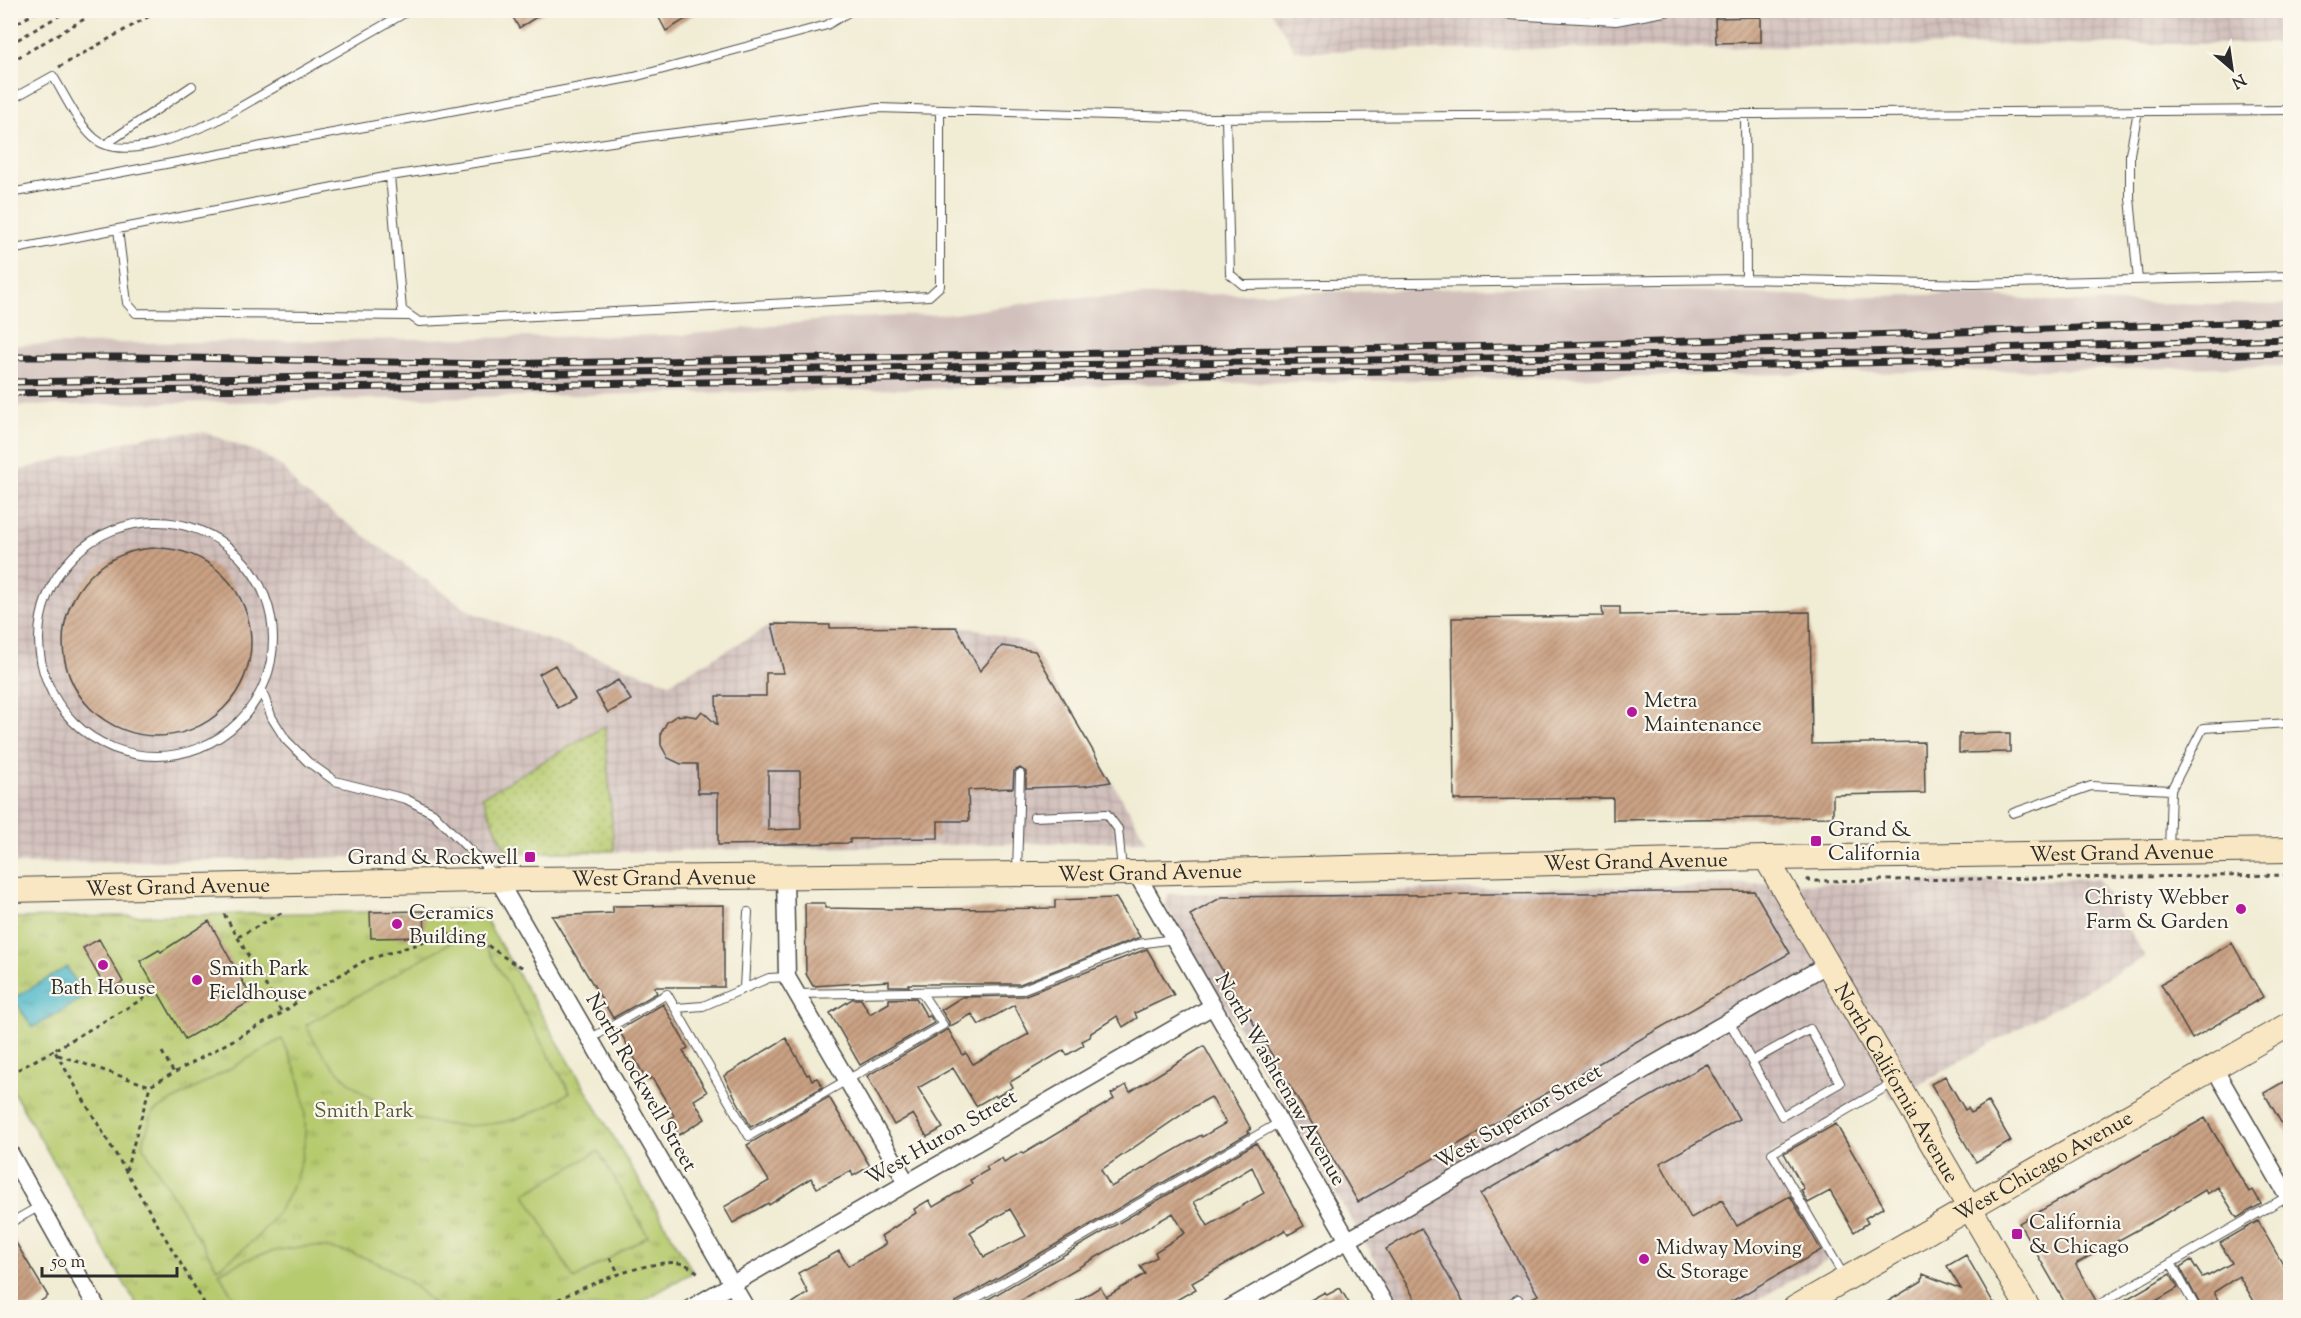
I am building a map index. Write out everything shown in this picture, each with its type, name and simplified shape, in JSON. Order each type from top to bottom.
[{"type":"main road","name":"West Grand Avenue","points":[[10,890],[498,880],[1129,873],[1766,858],[2290,850]]},
{"type":"main road","name":"North California Avenue","points":[[1766,858],[2028,1308]]},
{"type":"main road","name":"West Chicago Avenue","points":[[1795,1308],[2290,1024]]},
{"type":"street","name":"North Washtenaw Avenue","points":[[1129,873],[1174,939],[1387,1308]]},
{"type":"street","points":[[785,877],[787,977],[907,1183]]},
{"type":"street","name":"North Rockwell Street","points":[[498,880],[746,1308]]},
{"type":"street","name":"West Superior Street","points":[[1230,1308],[1828,964]]},
{"type":"street","name":"West Huron Street","points":[[691,1308],[1213,1006]]},
{"type":"street","points":[[2214,1068],[2289,1198]]},
{"type":"street","points":[[10,1153],[97,1308]]},
{"type":"lane","points":[[10,100],[53,76],[95,139],[123,149],[140,146],[187,133],[216,121],[410,10]]},
{"type":"lane","points":[[10,193],[634,77],[827,25],[852,10]]},
{"type":"lane","points":[[1506,10],[1508,15],[1616,21],[1675,10]]},
{"type":"lane","points":[[106,144],[192,86]]},
{"type":"lane","points":[[10,250],[390,176],[651,136],[866,110],[1226,118],[2290,110]]},
{"type":"lane","points":[[390,176],[402,310],[419,321],[929,296],[940,286],[940,110]]},
{"type":"lane","points":[[2138,111],[2130,154],[2130,198],[2138,280]]},
{"type":"lane","points":[[1744,114],[1746,279]]},
{"type":"lane","points":[[1226,118],[1230,274],[1243,285],[1746,279],[1973,284],[2290,276]]},
{"type":"lane","points":[[118,229],[127,303],[136,314],[411,316]]},
{"type":"lane","points":[[262,691],[244,717],[220,738],[191,752],[160,757],[128,754],[98,742],[73,723],[53,698],[42,669],[38,637],[43,606],[56,577],[76,552],[103,533],[134,523],[167,522],[188,526],[227,545],[250,567],[266,596],[274,627],[272,660],[262,691],[272,718],[286,740],[308,762],[335,781],[406,799],[433,813],[498,880]]},
{"type":"lane","points":[[2169,852],[2171,790],[2203,728],[2290,723]]},
{"type":"lane","points":[[1017,874],[1020,774]]},
{"type":"lane","points":[[2013,813],[2091,786],[2171,790]]},
{"type":"lane","points":[[1034,817],[1107,814],[1118,829],[1129,873]]},
{"type":"lane","points":[[744,988],[748,912]]},
{"type":"lane","points":[[795,994],[1021,990],[1138,944],[1174,939]]},
{"type":"lane","points":[[675,1008],[703,1006],[769,978],[787,977]]},
{"type":"lane","points":[[591,1039],[667,994],[749,1136],[943,1026],[921,992]]},
{"type":"lane","points":[[1729,1021],[1782,1116],[1840,1083],[1810,1029],[1752,1061]]},
{"type":"lane","points":[[1846,1279],[1772,1153],[1896,1082]]},
{"type":"lane","points":[[958,1308],[1280,1122]]},
{"type":"lane","points":[[2093,1308],[2289,1198]]},
{"type":"lane","points":[[10,1223],[40,1206]]},
{"type":"lane","points":[[2170,1263],[2196,1308]]},
{"type":"lane","points":[[1504,1308],[1518,1299],[1523,1308]]},
{"type":"path","points":[[10,27],[40,10]]},
{"type":"path","points":[[10,44],[69,10]]},
{"type":"path","points":[[10,62],[100,10]]},
{"type":"path","points":[[53,76],[60,67],[160,10]]},
{"type":"path","points":[[1810,881],[2290,875]]},
{"type":"path","points":[[237,938],[283,912]]},
{"type":"path","points":[[224,914],[282,1012]]},
{"type":"path","points":[[126,1171],[150,1086],[282,1012],[310,992],[366,960],[461,932],[480,940],[526,969]]},
{"type":"path","points":[[10,1074],[153,993]]},
{"type":"path","points":[[54,1050],[207,1308]]},
{"type":"path","points":[[162,1052],[174,1073]]},
{"type":"path","points":[[58,1055],[150,1086]]},
{"type":"path","points":[[610,1258],[620,1275]]},
{"type":"path","points":[[542,1308],[562,1296],[620,1275],[666,1263],[683,1264],[699,1273]]},
{"type":"shaded area","points":[[2290,10],[2290,43],[1295,51],[1271,11]]},
{"type":"shaded area","points":[[1556,286],[1837,297],[1961,294],[2063,302],[2290,305],[2290,366],[11,406],[11,345],[683,335],[833,319],[954,314],[1061,298]]},
{"type":"shaded area","points":[[204,432],[262,454],[285,469],[299,489],[473,613],[669,683],[773,624],[956,627],[980,630],[1030,644],[1147,841],[10,864],[11,472],[152,435]]},
{"type":"shaded area","points":[[2098,879],[2145,957],[1892,1100],[1886,1089],[1773,1153],[1833,1257],[1745,1307],[1523,1308],[1518,1299],[1504,1307],[1403,1307],[1165,905],[1168,894]]},
{"type":"green space","points":[[605,726],[614,851],[507,853],[482,797]]},
{"type":"green space","name":"Smith Park","points":[[480,910],[693,1272],[632,1307],[138,1307],[11,1088],[10,918]]},
{"type":"green space","points":[[460,937],[485,945],[570,1092],[538,1110],[513,1120],[474,1126],[444,1124],[415,1118],[388,1108],[363,1093],[340,1074],[321,1051],[306,1025]]},
{"type":"green space","points":[[282,1039],[301,1086],[305,1115],[304,1142],[299,1167],[290,1191],[277,1213],[240,1252],[217,1268],[142,1145],[153,1112]]},
{"type":"green space","points":[[598,1151],[648,1236],[574,1279],[525,1194]]},
{"type":"green space","points":[[314,1246],[349,1253],[381,1264],[410,1282],[436,1307],[239,1307],[219,1273],[243,1261],[265,1254]]},
{"type":"water","points":[[67,967],[85,997],[32,1028],[14,998]]},
{"type":"building","points":[[509,10],[548,10],[519,28]]},
{"type":"building","points":[[655,10],[701,10],[666,31]]},
{"type":"building","points":[[1761,17],[1761,42],[1716,43],[1715,18]]},
{"type":"building","points":[[148,548],[166,548],[193,555],[224,575],[244,606],[251,642],[244,678],[224,709],[193,729],[166,736],[148,736],[113,725],[97,715],[84,702],[67,669],[63,651],[63,633],[74,598],[84,582],[97,569],[130,552]]},
{"type":"building","name":"Metra Maintenance","points":[[1602,607],[1620,607],[1620,615],[1810,612],[1812,744],[1924,742],[1925,793],[1833,795],[1833,817],[1613,820],[1613,798],[1454,800],[1452,618],[1603,616]]},
{"type":"building","points":[[772,624],[830,625],[830,628],[956,627],[980,671],[1002,646],[1035,651],[1111,782],[1084,786],[1026,788],[1026,772],[1020,768],[1014,771],[1013,788],[968,790],[969,821],[938,821],[938,838],[850,839],[850,843],[718,845],[718,793],[698,793],[697,764],[681,764],[668,758],[661,745],[661,733],[667,722],[676,716],[697,717],[702,711],[717,725],[716,696],[766,696],[766,673],[784,673]],"holes":[[[768,771],[800,771],[801,829],[768,830]]]},
{"type":"building","points":[[555,665],[575,699],[558,708],[539,674]]},
{"type":"building","points":[[618,680],[631,700],[608,713],[596,693]]},
{"type":"building","points":[[2010,733],[2010,752],[1959,753],[1959,734]]},
{"type":"building","points":[[1754,891],[1790,953],[1358,1202],[1190,915],[1222,897]]},
{"type":"building","points":[[1116,898],[1140,937],[1020,984],[889,986],[889,981],[813,986],[806,974],[805,903],[825,903],[825,908],[946,910],[1055,908],[1055,900]]},
{"type":"building","points":[[724,905],[724,987],[654,987],[657,993],[613,1018],[552,916],[613,913],[613,906]]},
{"type":"building","name":"Ceramics Building","points":[[424,911],[425,937],[371,938],[370,912]]},
{"type":"building","name":"Smith Park Fieldhouse","points":[[209,921],[253,1000],[185,1039],[140,961],[159,950],[161,952]]},
{"type":"building","name":"Bath House","points":[[99,939],[123,982],[107,991],[83,948]]},
{"type":"building","points":[[2232,943],[2263,997],[2192,1039],[2161,984]]},
{"type":"building","points":[[1147,949],[1174,995],[1135,1013],[1137,1018],[1123,1027],[1117,1016],[1091,1033],[1090,1037],[1082,1041],[1084,1045],[1067,1055],[1064,1050],[1010,1082],[1013,1087],[976,1106],[953,1068],[918,1088],[943,1128],[927,1137],[913,1114],[894,1125],[867,1076],[948,1029],[963,1055],[966,1053],[973,1064],[1029,1034],[1014,1005],[979,1025],[972,1014],[949,1027],[949,1022],[941,1010],[962,997],[1023,996]]},
{"type":"building","points":[[916,998],[927,1017],[930,1016],[934,1023],[860,1065],[830,1013],[852,999],[861,999],[870,1014],[889,1003],[889,999]]},
{"type":"building","points":[[663,1004],[688,1048],[683,1051],[707,1092],[694,1100],[705,1119],[679,1135],[669,1119],[674,1116],[663,1096],[652,1078],[649,1079],[646,1074],[644,1075],[619,1030]]},
{"type":"building","points":[[786,1038],[807,1075],[809,1074],[812,1080],[817,1078],[823,1087],[751,1127],[724,1076]]},
{"type":"building","points":[[1204,1046],[1251,1129],[1249,1133],[956,1302],[953,1308],[785,1308],[808,1293],[798,1273],[839,1251],[848,1266],[886,1244],[881,1236],[916,1213],[914,1209],[929,1200],[933,1207],[972,1184],[970,1180],[988,1170],[986,1167],[1002,1158],[1004,1162],[1022,1152],[1023,1154],[1114,1099],[1111,1094],[1126,1085],[1130,1092]],"holes":[[[1211,1097],[1226,1123],[1111,1187],[1101,1170]],[[1010,1209],[1026,1236],[984,1257],[970,1232]]]},
{"type":"building","points":[[1707,1064],[1739,1119],[1660,1163],[1691,1218],[1722,1200],[1737,1226],[1790,1196],[1821,1250],[1720,1308],[1529,1308],[1526,1301],[1538,1295],[1480,1194]]},
{"type":"building","points":[[1945,1076],[1965,1110],[1968,1108],[1971,1113],[1988,1102],[2011,1141],[1976,1162],[1931,1084]]},
{"type":"building","points":[[2290,1078],[2290,1138],[2264,1093]]},
{"type":"building","points":[[829,1097],[870,1166],[853,1176],[851,1171],[817,1188],[811,1178],[769,1205],[768,1203],[733,1223],[724,1207],[769,1181],[747,1145]]},
{"type":"building","points":[[2205,1118],[2249,1192],[2253,1190],[2261,1204],[2237,1218],[2218,1187],[2207,1194],[2205,1190],[2077,1263],[2095,1299],[2087,1308],[2068,1308],[2019,1223]]},
{"type":"building","points":[[1836,1124],[1884,1207],[1865,1218],[1868,1223],[1854,1232],[1830,1191],[1808,1203],[1801,1190],[1804,1189],[1784,1153]]},
{"type":"building","points":[[1256,1143],[1304,1226],[1288,1235],[1285,1230],[1192,1283],[1196,1289],[1171,1303],[1170,1306],[1066,1308],[1100,1287],[1106,1297],[1145,1274],[1140,1266],[1157,1257],[1155,1252],[1185,1233],[1173,1213],[1008,1308],[973,1308]],"holes":[[[1252,1167],[1264,1193],[1208,1226],[1194,1202]]]},
{"type":"building","points":[[2258,1221],[2290,1277],[2290,1308],[2258,1308],[2239,1276],[2214,1292],[2222,1308],[2202,1308],[2180,1267],[2191,1260],[2202,1277],[2232,1263],[2220,1243]]},
{"type":"building","points":[[1421,1228],[1467,1308],[1420,1308],[1386,1249]]},
{"type":"building","points":[[10,1233],[48,1296],[31,1308],[10,1308]]},
{"type":"building","points":[[1966,1255],[1993,1302],[2005,1308],[1877,1308],[1922,1281],[1923,1274],[1961,1289],[1947,1266]]},
{"type":"building","points":[[2170,1274],[2178,1288],[2144,1308],[2111,1308]]},
{"type":"building","points":[[1340,1288],[1352,1308],[1296,1308],[1325,1292],[1327,1295]]},
{"type":"railway","points":[[10,357],[140,357],[492,364],[1568,345],[2290,321]]},
{"type":"railway","points":[[10,382],[1865,352],[2290,339]]},
{"type":"railway","points":[[10,393],[1772,365],[2290,353]]},
{"type":"place","name":"Metra Maintenance","points":[[1632,712]]},
{"type":"place","name":"Grand & California","points":[[1816,841]]},
{"type":"place","name":"Grand & Rockwell","points":[[530,857]]},
{"type":"place","name":"Christy Webber Farm & Garden","points":[[2241,909]]},
{"type":"place","name":"Ceramics Building","points":[[397,924]]},
{"type":"place","name":"Bath House","points":[[103,965]]},
{"type":"place","name":"Smith Park Fieldhouse","points":[[197,980]]},
{"type":"place","name":"California & Chicago","points":[[2017,1234]]},
{"type":"place","name":"Midway Moving & Storage","points":[[1644,1259]]}]
